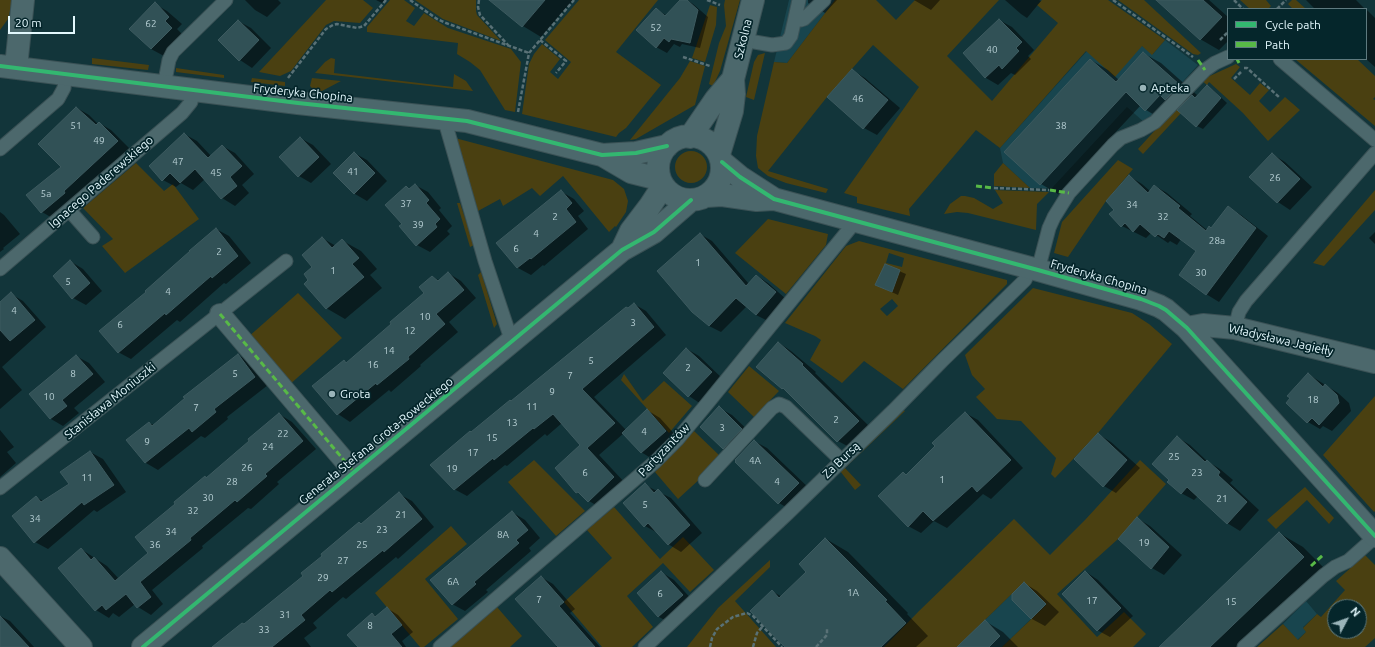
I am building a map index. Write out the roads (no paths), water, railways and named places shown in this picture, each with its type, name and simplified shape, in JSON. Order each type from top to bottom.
[{"type":"street","points":[[8,66],[23,0]]},
{"type":"street","name":"Szkolna","points":[[733,79],[753,0]]},
{"type":"street","name":"Fryderyka Chopina","points":[[8,66],[298,103],[444,118],[475,123],[602,155]]},
{"type":"street","points":[[690,136],[716,99],[733,79]]},
{"type":"street","points":[[622,250],[654,232],[699,198],[714,189],[720,180],[722,173],[721,158],[732,111],[734,94],[733,79]]},
{"type":"street","points":[[690,136],[698,138],[709,143],[721,158],[740,176],[774,199],[757,200],[730,196],[677,198],[671,194],[661,182],[658,165],[660,156],[667,146],[678,138],[690,136]]},
{"type":"street","points":[[602,155],[636,153],[667,146]]},
{"type":"street","points":[[602,155],[631,172],[661,182]]},
{"type":"street","points":[[622,250],[631,231],[650,206],[661,182]]},
{"type":"street","name":"Fryderyka Chopina","points":[[774,199],[855,222],[1035,269],[1151,303],[1166,310],[1187,328],[1375,537]]},
{"type":"street","name":"Generała Stefana Grota-Roweckiego","points":[[143,647],[622,250]]},
{"type":"street","points":[[220,314],[354,472]]},
{"type":"street","name":"Władysława Jagiełły","points":[[1187,328],[1203,324],[1235,328],[1375,362]]},
{"type":"street","points":[[0,558],[82,647]]},
{"type":"lane","points":[[164,86],[169,60],[173,52],[226,0]]},
{"type":"lane","points":[[743,40],[772,45],[786,43],[791,36],[799,0]]},
{"type":"lane","points":[[795,19],[804,19],[824,0]]},
{"type":"lane","name":"Za Bursą","points":[[645,647],[787,514],[1025,280],[1035,269],[1050,228],[1061,205],[1069,193],[1113,145],[1121,138],[1141,130],[1155,122],[1205,70],[1227,57]]},
{"type":"lane","points":[[1281,60],[1375,140]]},
{"type":"lane","points":[[0,149],[58,99],[64,88],[66,73]]},
{"type":"lane","name":"Ignacego Paderewskiego","points":[[0,269],[182,113],[191,102],[193,90]]},
{"type":"lane","points":[[444,118],[485,261],[512,342]]},
{"type":"lane","points":[[1235,328],[1242,307],[1246,301],[1375,153]]},
{"type":"lane","points":[[69,210],[92,237]]},
{"type":"lane","name":"Partyzantów","points":[[440,647],[661,456],[706,406],[855,222]]},
{"type":"lane","name":"Stanisława Moniuszki","points":[[0,488],[286,261]]},
{"type":"lane","points":[[705,480],[772,408],[779,404],[786,407],[841,460]]},
{"type":"lane","points":[[1244,647],[1323,576],[1348,561],[1375,537]]},
{"type":"place","name":"Apteka","points":[[1143,88]]},
{"type":"place","name":"Grota","points":[[332,394]]}]
